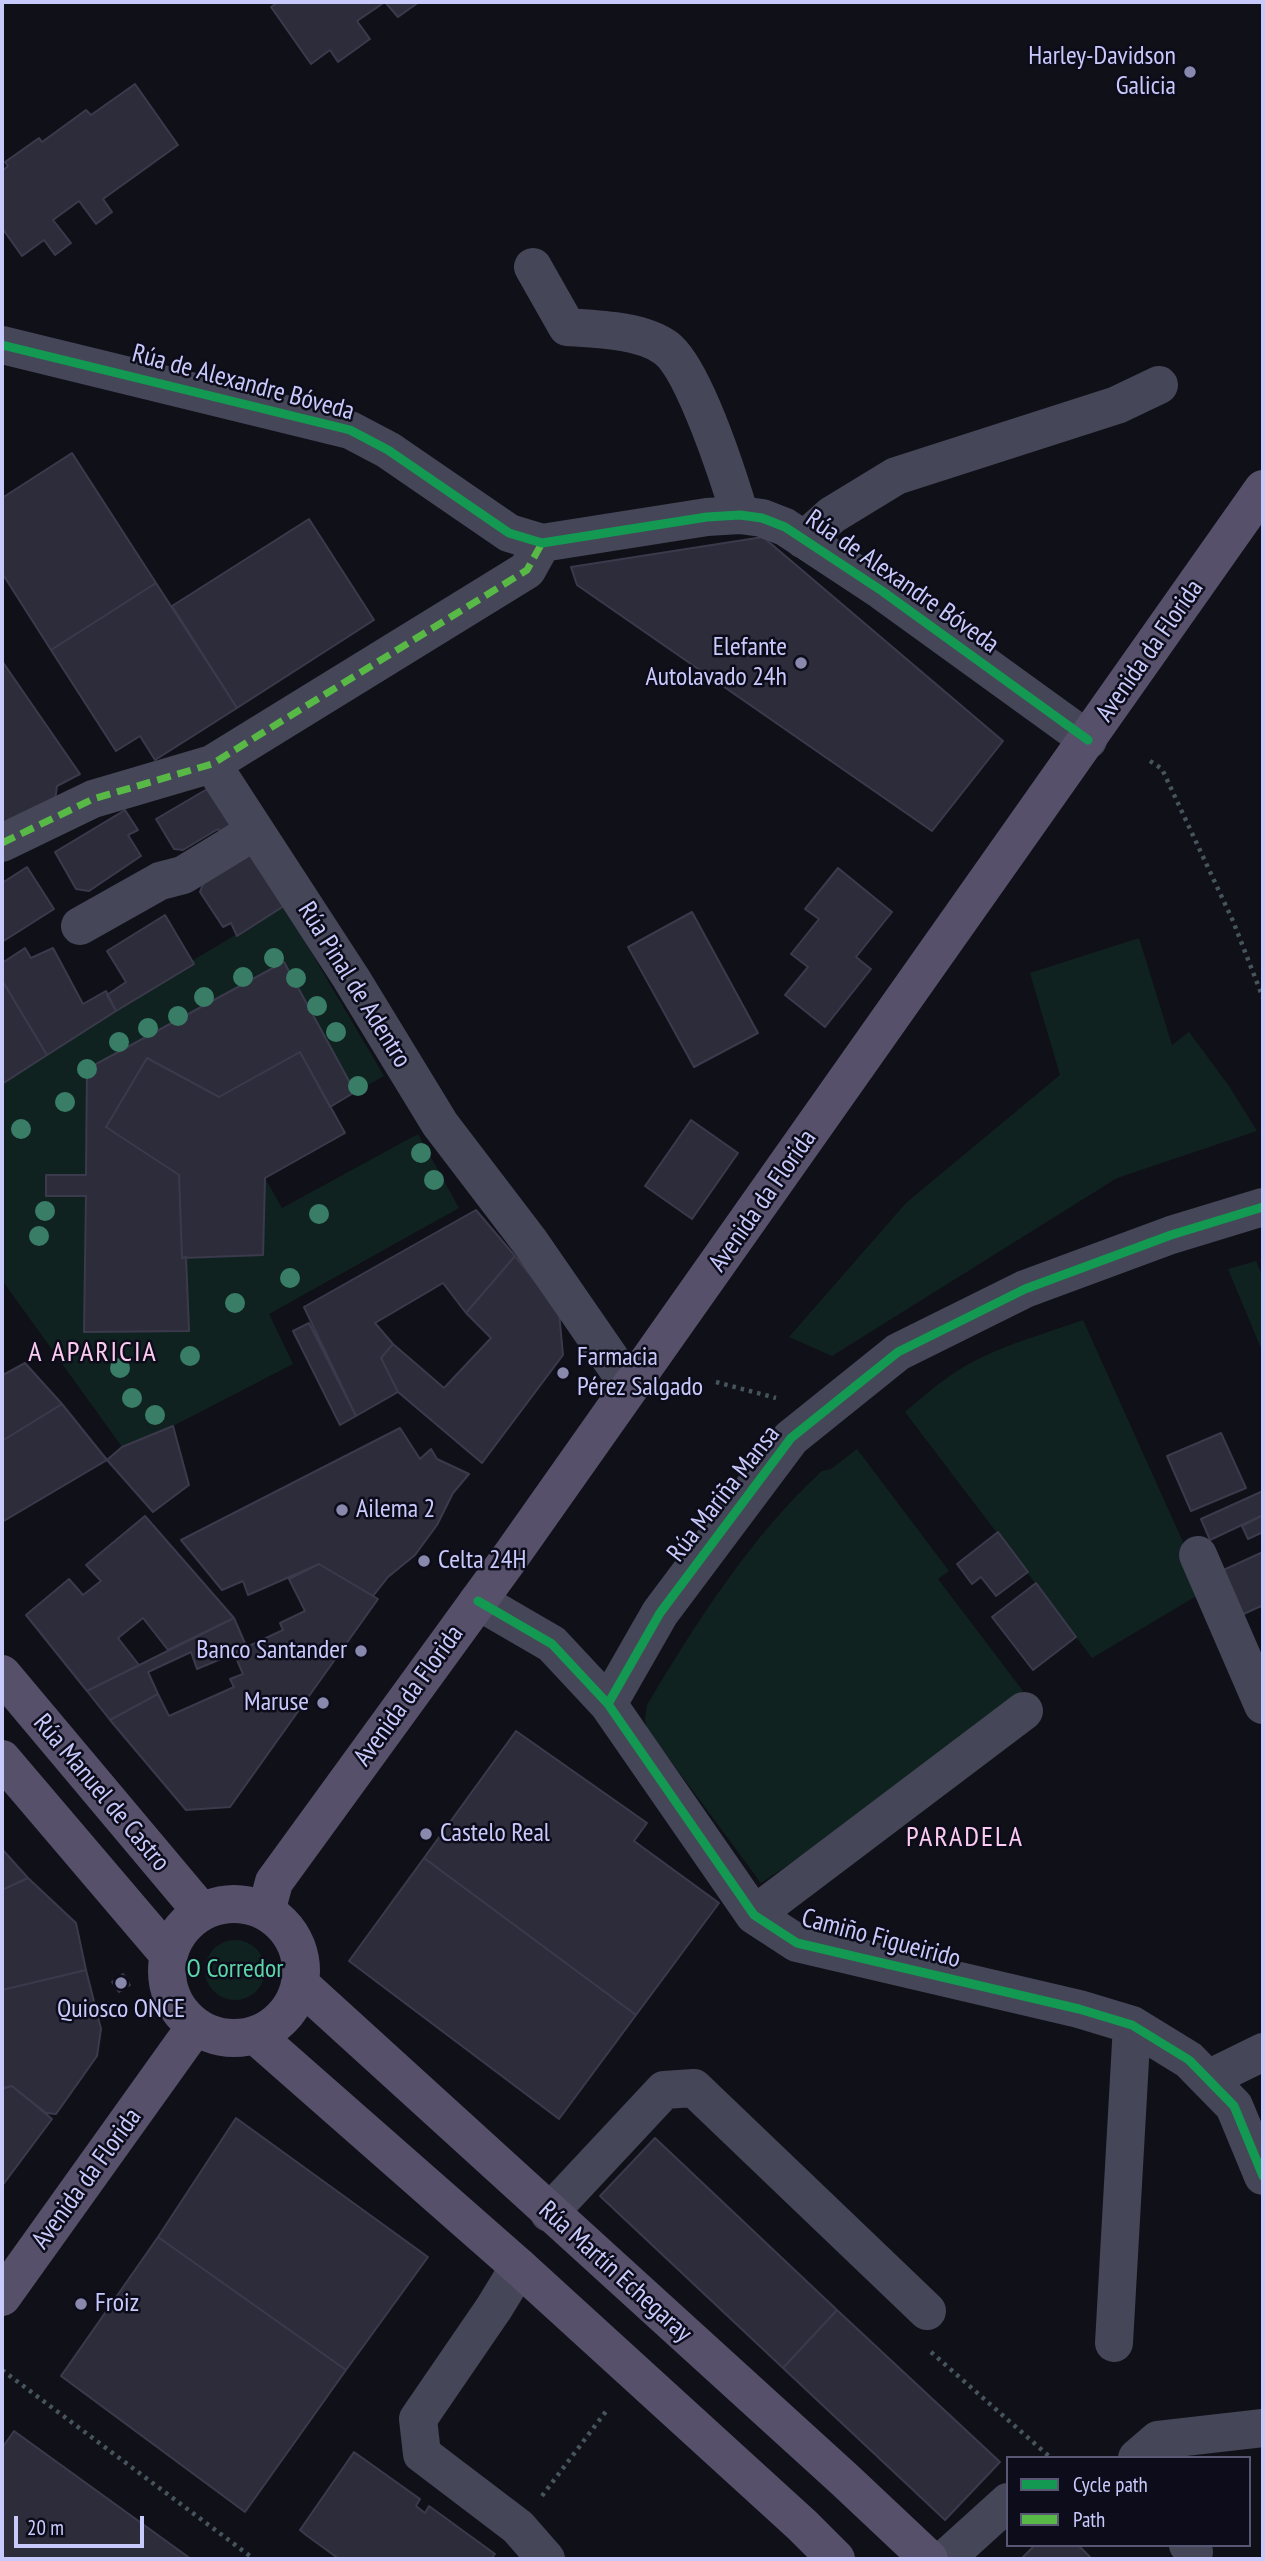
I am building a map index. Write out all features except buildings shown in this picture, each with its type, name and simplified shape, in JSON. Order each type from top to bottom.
[{"type":"main road","name":"Avenida da Florida","points":[[266,1912],[274,1882],[630,1387],[1263,489]]},
{"type":"main road","name":"Rúa Manuel de Castro","points":[[2,1674],[201,1911]]},
{"type":"main road","name":"Rúa Manuel de Castro","points":[[2,1759],[168,1954]]},
{"type":"main road","points":[[222,1904],[245,1904],[266,1912],[283,1925],[295,1942],[301,1963],[300,1984],[295,2001],[271,2028],[255,2035],[234,2039],[214,2036],[195,2027],[180,2012],[170,1995],[165,1975],[168,1954],[175,1937],[201,1911],[222,1904]]},
{"type":"main road","name":"Rúa Martín Echegaray","points":[[300,1984],[929,2559]]},
{"type":"main road","name":"Avenida da Florida","points":[[2,2297],[195,2027]]},
{"type":"main road","points":[[255,2035],[519,2267],[836,2559]]},
{"type":"street","points":[[533,267],[567,327],[638,336],[667,349],[688,377],[728,473],[740,515]]},
{"type":"street","name":"Rúa de Alexandre Bóveda","points":[[2,345],[350,430],[388,450],[509,533],[542,543],[707,517],[740,515],[762,518],[785,527],[882,591],[1088,740]]},
{"type":"street","points":[[804,540],[832,515],[896,476],[1117,405],[1159,385]]},
{"type":"street","points":[[2,843],[93,799],[212,764],[527,570],[542,543]]},
{"type":"street","name":"Rúa Pinal de Adentro","points":[[212,764],[351,978],[440,1124],[530,1242],[630,1387]]},
{"type":"street","points":[[80,926],[160,881],[183,875],[255,831]]},
{"type":"street","name":"Rúa Mariña Mansa","points":[[608,1703],[660,1613],[791,1438],[898,1352],[1025,1289],[1171,1235],[1263,1207]]},
{"type":"street","points":[[1198,1555],[1263,1705]]},
{"type":"street","name":"Camiño Figueirido","points":[[478,1601],[552,1644],[608,1703],[754,1915],[797,1943],[1079,2009],[1132,2025],[1188,2060],[1234,2106],[1263,2176]]},
{"type":"street","name":"Camiño Figueirido","points":[[754,1915],[1024,1711]]},
{"type":"street","points":[[1114,2343],[1132,2025]]},
{"type":"street","points":[[1208,2080],[1263,2052]]},
{"type":"street","points":[[549,2213],[664,2090],[694,2088],[927,2311]]},
{"type":"street","points":[[519,2267],[418,2419],[422,2454],[518,2527],[546,2559]]},
{"type":"street","points":[[1140,2456],[1158,2440],[1263,2428]]},
{"type":"street","points":[[945,2559],[1006,2504]]},
{"type":"path","points":[[1150,761],[1162,769],[1233,921],[1263,998]]},
{"type":"path","points":[[716,1382],[824,1412]]},
{"type":"path","points":[[2,2370],[254,2559]]},
{"type":"path","points":[[540,2499],[607,2410]]},
{"type":"green space","points":[[284,906],[384,1076],[355,1092],[87,1069],[86,1175],[47,1175],[46,1196],[86,1196],[84,1332],[188,1331],[186,1257],[263,1255],[265,1178],[282,1208],[418,1134],[459,1208],[269,1314],[293,1364],[173,1426],[122,1447],[2,1280],[2,1074]]},
{"type":"green space","points":[[1139,938],[1172,1045],[1189,1032],[1229,1086],[1257,1131],[1117,1178],[832,1356],[789,1337],[906,1203],[1060,1075],[1030,973]]},
{"type":"green space","points":[[1256,1261],[1263,1278],[1263,1353],[1228,1269]]},
{"type":"green space","points":[[1083,1320],[1205,1591],[1092,1658],[905,1412],[966,1365],[1015,1343]]},
{"type":"green space","points":[[857,1449],[949,1571],[938,1579],[1023,1691],[811,1850],[761,1883],[647,1729],[647,1705],[705,1612],[748,1552],[796,1496],[822,1471],[831,1469]]},
{"type":"green space","name":"O Corredor","points":[[235,1940],[252,1945],[260,1953],[265,1970],[260,1987],[252,1995],[235,2000],[218,1995],[210,1987],[205,1970],[210,1953],[218,1945]]},
{"type":"marked path","points":[[2,843],[93,799],[212,764],[527,570],[542,543]]},
{"type":"cycle path","points":[[2,345],[350,430],[388,450],[509,533],[542,543],[707,517],[740,515],[762,518],[785,527],[882,591],[1088,740]]},
{"type":"cycle path","points":[[608,1704],[660,1613],[791,1438],[898,1352],[1025,1289],[1171,1235],[1263,1207]]},
{"type":"cycle path","points":[[478,1601],[552,1644],[608,1704],[754,1915],[797,1943],[1079,2009],[1132,2025],[1189,2060],[1234,2106],[1263,2176]]},
{"type":"place","name":"Harley-Davidson Galicia","points":[[1190,72]]},
{"type":"place","name":"Elefante Autolavado 24h","points":[[801,663]]},
{"type":"place","name":"Farmacia Pérez Salgado","points":[[563,1373]]},
{"type":"place","name":"Ailema 2","points":[[342,1510]]},
{"type":"place","name":"Celta 24H","points":[[424,1561]]},
{"type":"place","name":"Banco Santander","points":[[361,1651]]},
{"type":"place","name":"Maruse","points":[[323,1703]]},
{"type":"place","name":"Castelo Real","points":[[426,1834]]},
{"type":"place","name":"Quiosco ONCE","points":[[121,1983]]},
{"type":"place","name":"Froiz","points":[[81,2304]]},
{"type":"district","name":"A APARICIA","points":[[93,1353]]},
{"type":"district","name":"PARADELA","points":[[965,1838]]}]
